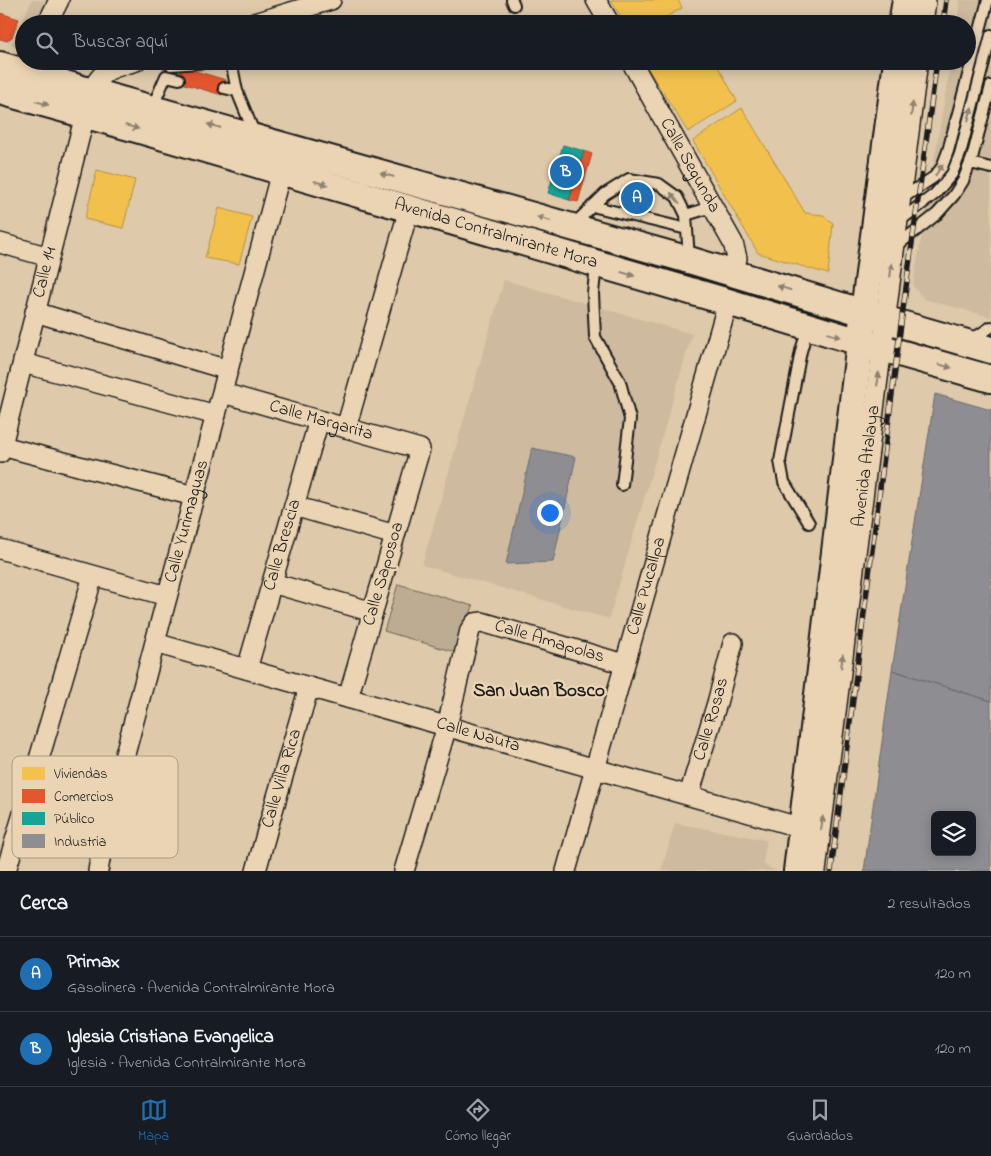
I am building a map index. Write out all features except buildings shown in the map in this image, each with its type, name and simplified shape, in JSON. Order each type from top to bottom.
[{"type":"main road","points":[[904,15],[906,0]]},
{"type":"main road","name":"Avenida Contralmirante Mora","points":[[26,70],[88,103],[282,172],[991,379]]},
{"type":"main road","name":"Avenida Atalaya","points":[[797,871],[875,316],[897,70]]},
{"type":"main road","name":"Avenida Contralmirante Mora","points":[[0,90],[88,103],[151,109],[711,267],[991,350]]},
{"type":"main road","points":[[711,267],[716,299]]},
{"type":"street","points":[[52,15],[59,0]]},
{"type":"street","points":[[281,15],[331,0]]},
{"type":"street","points":[[596,0],[605,15]]},
{"type":"street","points":[[924,15],[926,0]]},
{"type":"street","points":[[88,103],[98,79],[110,70]]},
{"type":"street","name":"Calle Segunda","points":[[636,70],[733,244],[737,258],[711,267]]},
{"type":"street","name":"Avenida Atalaya","points":[[875,316],[894,248],[917,70]]},
{"type":"street","name":"Calle 14","points":[[1,449],[88,103]]},
{"type":"street","name":"Calle Yurimaguas","points":[[125,756],[282,172]]},
{"type":"street","points":[[346,428],[409,209]]},
{"type":"street","points":[[0,243],[49,257]]},
{"type":"street","name":"Calle Pucallpa","points":[[566,871],[624,664],[716,299]]},
{"type":"street","points":[[35,312],[228,370]]},
{"type":"street","name":"Avenida Atalaya","points":[[816,871],[871,345]]},
{"type":"street","points":[[23,363],[216,415]]},
{"type":"street","name":"Calle Margarita","points":[[223,393],[420,449]]},
{"type":"street","name":"Calle Brescia","points":[[247,669],[319,420]]},
{"type":"street","points":[[1,449],[194,496]]},
{"type":"street","name":"Calle Saposoa","points":[[348,698],[420,449]]},
{"type":"street","points":[[294,506],[395,535]]},
{"type":"street","points":[[0,549],[167,596]]},
{"type":"street","points":[[40,756],[93,576]]},
{"type":"street","points":[[272,583],[373,612]]},
{"type":"street","name":"Calle Amapolas","points":[[447,726],[470,630],[475,623],[482,622],[624,664]]},
{"type":"street","name":"Calle Nauta","points":[[155,643],[802,828]]},
{"type":"street","name":"Calle Rosas","points":[[689,795],[733,643]]},
{"type":"street","name":"Calle Villa Rica","points":[[256,871],[309,687]]},
{"type":"street","points":[[404,871],[447,726]]},
{"type":"street","points":[[6,871],[12,851]]},
{"type":"street","name":"Calle Yurimaguas","points":[[98,871],[100,858]]},
{"type":"lane","points":[[976,45],[988,0]]},
{"type":"lane","points":[[898,223],[934,194],[952,174],[960,154],[991,35]]},
{"type":"lane","points":[[151,109],[168,70]]},
{"type":"lane","points":[[233,70],[237,90],[256,138]]},
{"type":"lane","points":[[900,200],[934,177],[942,167],[969,70]]},
{"type":"lane","points":[[166,76],[179,79]]},
{"type":"lane","points":[[894,248],[937,214],[954,195],[963,181],[970,163],[991,86]]},
{"type":"lane","points":[[224,88],[237,90]]},
{"type":"lane","points":[[970,163],[991,168]]},
{"type":"lane","points":[[571,227],[605,194],[629,179],[659,184],[676,197],[686,215],[687,229],[711,267]]},
{"type":"lane","points":[[592,206],[687,229]]},
{"type":"lane","points":[[686,215],[712,207]]},
{"type":"lane","points":[[596,264],[593,293],[595,338],[620,382],[630,418],[622,485]]},
{"type":"lane","points":[[808,327],[801,352],[780,462],[784,482],[809,523]]},
{"type":"lane","points":[[966,342],[991,327]]},
{"type":"shaded area","points":[[32,0],[70,0],[63,15],[25,15]]},
{"type":"shaded area","points":[[960,0],[991,0],[991,317],[924,299],[913,286],[949,70],[976,70],[976,15],[958,15]]},
{"type":"shaded area","points":[[15,36],[15,46],[11,44]]},
{"type":"shaded area","points":[[504,280],[692,334],[609,619],[422,565]]},
{"type":"shaded area","points":[[398,584],[473,606],[458,653],[384,631]]},
{"type":"shaded area","points":[[675,823],[766,840],[763,864],[775,871],[661,871]]},
{"type":"railway","points":[[944,15],[946,0]]},
{"type":"railway","points":[[831,871],[901,324],[936,70]]},
{"type":"place","name":"Iglesia Cristiana Evangelica","points":[[566,172]]},
{"type":"place","name":"Primax","points":[[637,198]]},
{"type":"district","name":"San Juan Bosco","points":[[539,691]]}]
